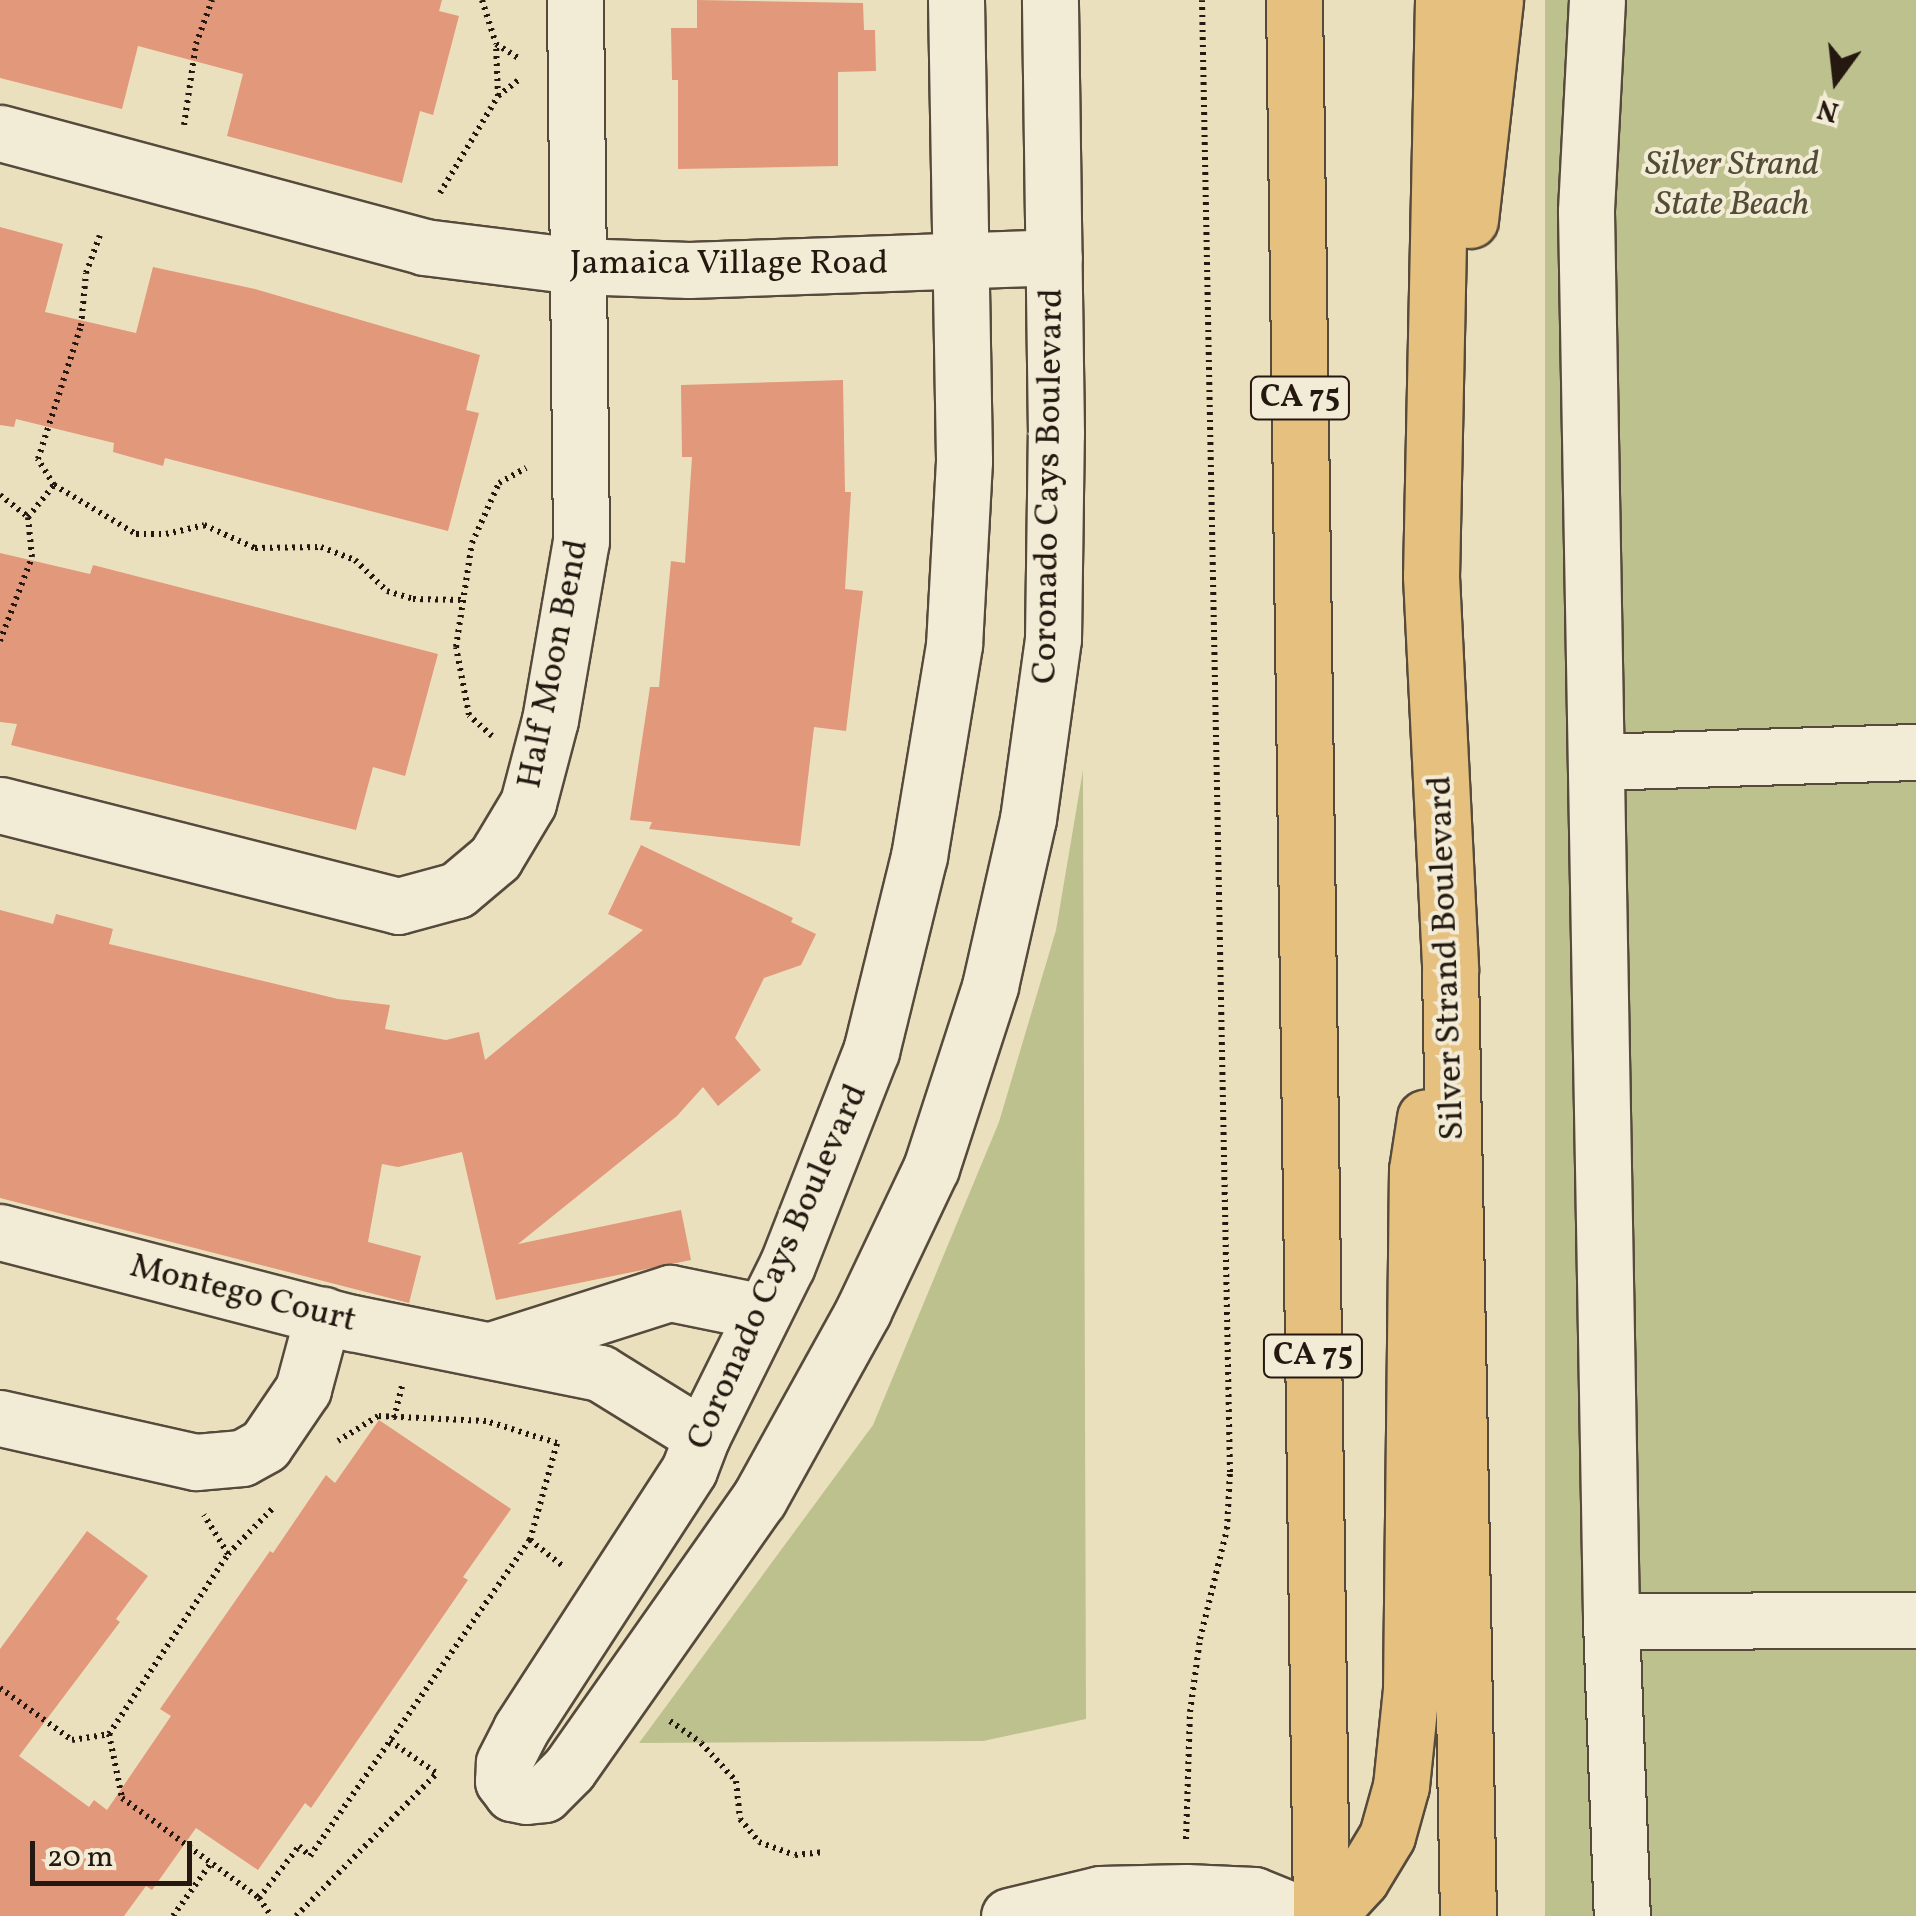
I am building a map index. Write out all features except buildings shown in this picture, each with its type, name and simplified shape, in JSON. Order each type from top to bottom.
[{"type":"highway","name":"CA 75","points":[[1294,0],[1324,1916]]},
{"type":"highway","name":"Silver Strand Boulevard","points":[[1443,0],[1431,576],[1450,970],[1468,1916]]},
{"type":"highway","points":[[1431,576],[1495,0]]},
{"type":"highway","points":[[1324,1916],[1361,1879],[1387,1836],[1400,1786],[1412,1690],[1416,1170],[1450,970]]},
{"type":"street","name":"Half Moon Bend","points":[[0,805],[398,906],[456,890],[495,858],[528,803],[550,720],[581,541],[575,0]]},
{"type":"street","name":"Coronado Cays Boulevard","points":[[956,0],[964,460],[954,645],[919,856],[872,1051],[786,1266],[702,1436],[690,1470],[521,1729],[504,1763],[503,1781],[512,1793],[544,1794],[569,1769],[750,1514],[863,1311],[932,1168],[999,949],[1028,819],[1052,639],[1054,257],[1050,0]]},
{"type":"street","points":[[1597,0],[1586,212],[1612,1621],[1622,1916]]},
{"type":"street","name":"Jamaica Village Road","points":[[0,134],[424,247],[576,266],[690,270],[1054,257]]},
{"type":"street","points":[[1596,762],[1916,752]]},
{"type":"street","name":"Montego Court","points":[[0,1232],[323,1315],[600,1374],[702,1436]]},
{"type":"street","name":"Montego Court","points":[[488,1351],[670,1293],[763,1312]]},
{"type":"street","points":[[0,1418],[210,1462],[242,1458],[265,1445],[303,1389],[323,1315]]},
{"type":"street","points":[[1612,1621],[1916,1620]]},
{"type":"street","points":[[1009,1916],[1100,1894],[1186,1892],[1254,1895],[1306,1916]]},
{"type":"path","points":[[182,140],[196,44],[212,0]]},
{"type":"path","points":[[482,0],[496,44],[498,96]]},
{"type":"path","points":[[1186,1892],[1190,1712],[1200,1639],[1227,1529],[1230,1472],[1202,0]]},
{"type":"path","points":[[434,208],[456,160],[498,96],[534,68],[496,44]]},
{"type":"path","points":[[100,234],[86,274],[81,326],[38,459],[54,485],[136,534],[166,534],[204,525],[255,548],[320,547],[355,560],[387,591],[413,599],[464,600]]},
{"type":"path","points":[[493,736],[469,715],[456,648],[472,543],[499,482],[538,462]]},
{"type":"path","points":[[0,641],[32,557],[28,517],[54,485]]},
{"type":"path","points":[[0,495],[28,517]]},
{"type":"path","points":[[394,1418],[405,1376]]},
{"type":"path","points":[[259,1898],[299,1846],[310,1856],[530,1540],[556,1443],[486,1420],[378,1416],[364,1421],[325,1455]]},
{"type":"path","points":[[210,1462],[204,1517],[228,1554]]},
{"type":"path","points":[[271,1916],[259,1898],[122,1798],[109,1734],[228,1554],[284,1498]]},
{"type":"path","points":[[530,1540],[564,1567]]},
{"type":"path","points":[[0,1688],[72,1740],[109,1734]]},
{"type":"path","points":[[657,1712],[701,1743],[736,1781],[740,1818],[759,1842],[795,1854],[822,1852]]},
{"type":"path","points":[[296,1916],[436,1774],[390,1741]]},
{"type":"path","points":[[173,1916],[212,1864]]},
{"type":"green space","name":"Silver Strand State Beach","points":[[1545,0],[1916,0],[1916,1916],[1545,1916]]},
{"type":"green space","points":[[1083,770],[1086,1719],[983,1741],[639,1743],[873,1425],[999,1122],[1056,930]]}]
